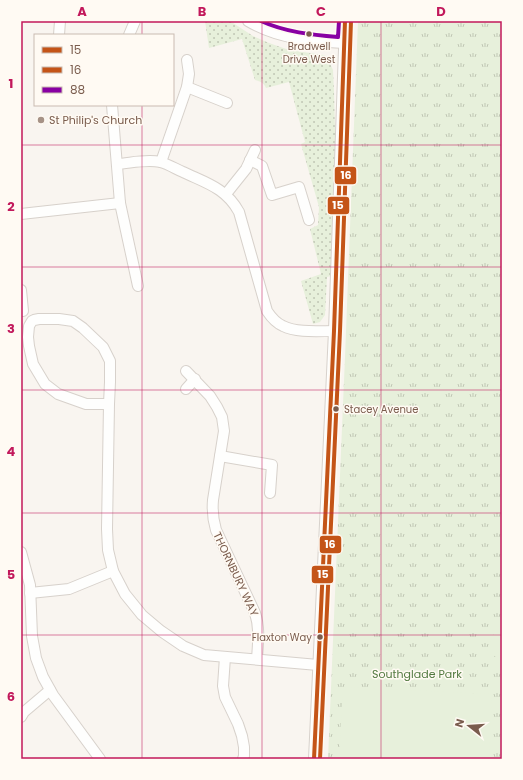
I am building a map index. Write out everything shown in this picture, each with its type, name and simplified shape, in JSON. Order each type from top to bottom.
[{"type":"street","points":[[59,34],[60,21]]},
{"type":"street","points":[[129,34],[135,21]]},
{"type":"street","points":[[248,21],[271,32],[293,38],[344,43]]},
{"type":"street","points":[[314,759],[334,331],[345,21]]},
{"type":"street","points":[[161,162],[187,87],[189,74],[187,60]]},
{"type":"street","points":[[187,87],[227,103]]},
{"type":"street","points":[[112,106],[120,203],[138,286]]},
{"type":"street","points":[[226,194],[246,169],[255,150]]},
{"type":"street","points":[[250,160],[262,166],[272,196],[299,187],[309,220]]},
{"type":"street","points":[[117,164],[149,161],[161,162],[217,188],[226,194],[240,212],[267,311],[274,320],[282,326],[293,329],[334,331]]},
{"type":"street","points":[[21,214],[120,203]]},
{"type":"street","points":[[136,273],[146,271]]},
{"type":"street","points":[[21,290],[25,305]]},
{"type":"street","points":[[110,404],[86,404],[58,394],[45,384],[33,364],[28,346],[29,326],[32,321],[39,319],[59,319],[73,321],[83,328],[103,347],[110,361],[110,404],[107,529],[108,550],[113,571],[125,594],[142,615],[161,631],[183,646],[204,655],[318,665]]},
{"type":"street","name":"THORNBURY WAY","points":[[186,371],[210,396],[222,417],[224,431],[213,500],[213,521],[258,622],[259,632],[257,660]]},
{"type":"street","points":[[186,389],[195,379]]},
{"type":"street","points":[[220,456],[272,465],[270,493]]},
{"type":"street","points":[[21,552],[30,585],[32,636],[36,658],[43,677],[50,690],[100,759]]},
{"type":"street","points":[[30,593],[69,589],[113,571]]},
{"type":"street","points":[[225,656],[223,686],[225,697],[242,736],[244,747],[243,759]]},
{"type":"street","points":[[21,717],[24,712],[50,690]]},
{"type":"green space","points":[[205,21],[230,21],[253,36],[269,43],[289,50],[324,55],[327,57],[333,70],[336,169],[331,276],[327,277],[325,315],[320,322],[313,324],[301,281],[321,274],[310,229],[318,225],[319,207],[301,144],[305,142],[289,82],[266,88],[262,82],[255,80],[242,39],[209,48]]},
{"type":"green space","name":"Southglade Park","points":[[358,21],[502,21],[502,759],[328,759]]},
{"type":"green space","points":[[495,630],[502,633],[502,658],[498,658],[487,652]]},
{"type":"green space","points":[[343,687],[492,694],[489,759],[339,759]]},
{"type":"transit line","name":"88","points":[[261,21],[289,30],[338,37],[339,21]]},
{"type":"transit line","name":"15","points":[[314,759],[334,331],[345,21]]},
{"type":"transit line","name":"16","points":[[320,759],[340,331],[351,21]]},
{"type":"place","name":"Bradwell Drive West","points":[[309,34]]},
{"type":"place","name":"St Philip's Church","points":[[41,120]]},
{"type":"place","name":"Stacey Avenue","points":[[336,409]]},
{"type":"place","name":"Flaxton Way","points":[[320,637]]}]
